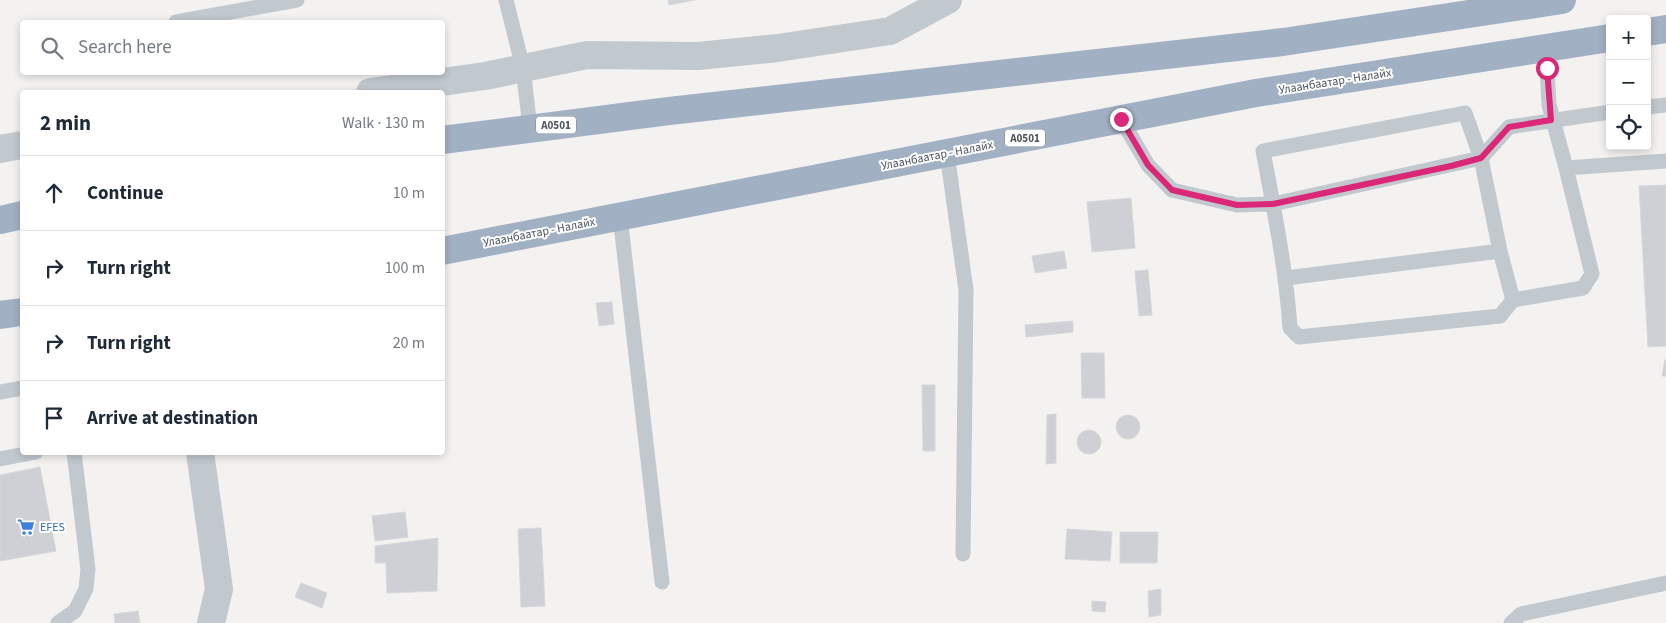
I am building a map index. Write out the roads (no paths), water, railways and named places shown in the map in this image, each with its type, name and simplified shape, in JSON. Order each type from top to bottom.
[{"type":"highway","name":"A0501","points":[[445,140],[530,128],[1283,42],[1562,0]]},
{"type":"highway","points":[[1651,31],[1666,29]]},
{"type":"highway","name":"Улаанбаатар - Налайх","points":[[445,250],[1256,93],[1606,39]]},
{"type":"highway","points":[[0,220],[20,215]]},
{"type":"highway","points":[[0,315],[20,312]]},
{"type":"street","points":[[383,90],[523,68],[587,55],[706,55],[778,48],[890,31],[948,0]]},
{"type":"street","points":[[0,149],[20,145]]},
{"type":"street","points":[[200,455],[218,589],[211,623]]},
{"type":"lane","points":[[187,20],[297,0]]},
{"type":"lane","points":[[506,0],[523,68],[530,128]]},
{"type":"lane","points":[[1512,300],[1481,158],[1465,114],[1263,151],[1286,278],[1290,328],[1299,337],[1500,316],[1512,300],[1584,288],[1592,274],[1566,168],[1551,120],[1546,48]]},
{"type":"lane","points":[[1651,107],[1666,105]]},
{"type":"lane","points":[[1121,119],[1148,165],[1172,190],[1237,205],[1273,204],[1481,158],[1509,127],[1606,113]]},
{"type":"lane","points":[[947,153],[966,290],[963,554]]},
{"type":"lane","points":[[1566,168],[1666,161]]},
{"type":"lane","points":[[620,216],[662,582]]},
{"type":"lane","points":[[1286,278],[1500,251]]},
{"type":"lane","points":[[0,392],[20,388]]},
{"type":"lane","points":[[0,459],[21,455]]},
{"type":"lane","points":[[58,623],[75,611],[86,589],[88,569],[74,455]]},
{"type":"lane","points":[[1511,623],[1522,614],[1666,583]]},
{"type":"place","name":"EFES","points":[[26,527]]}]
